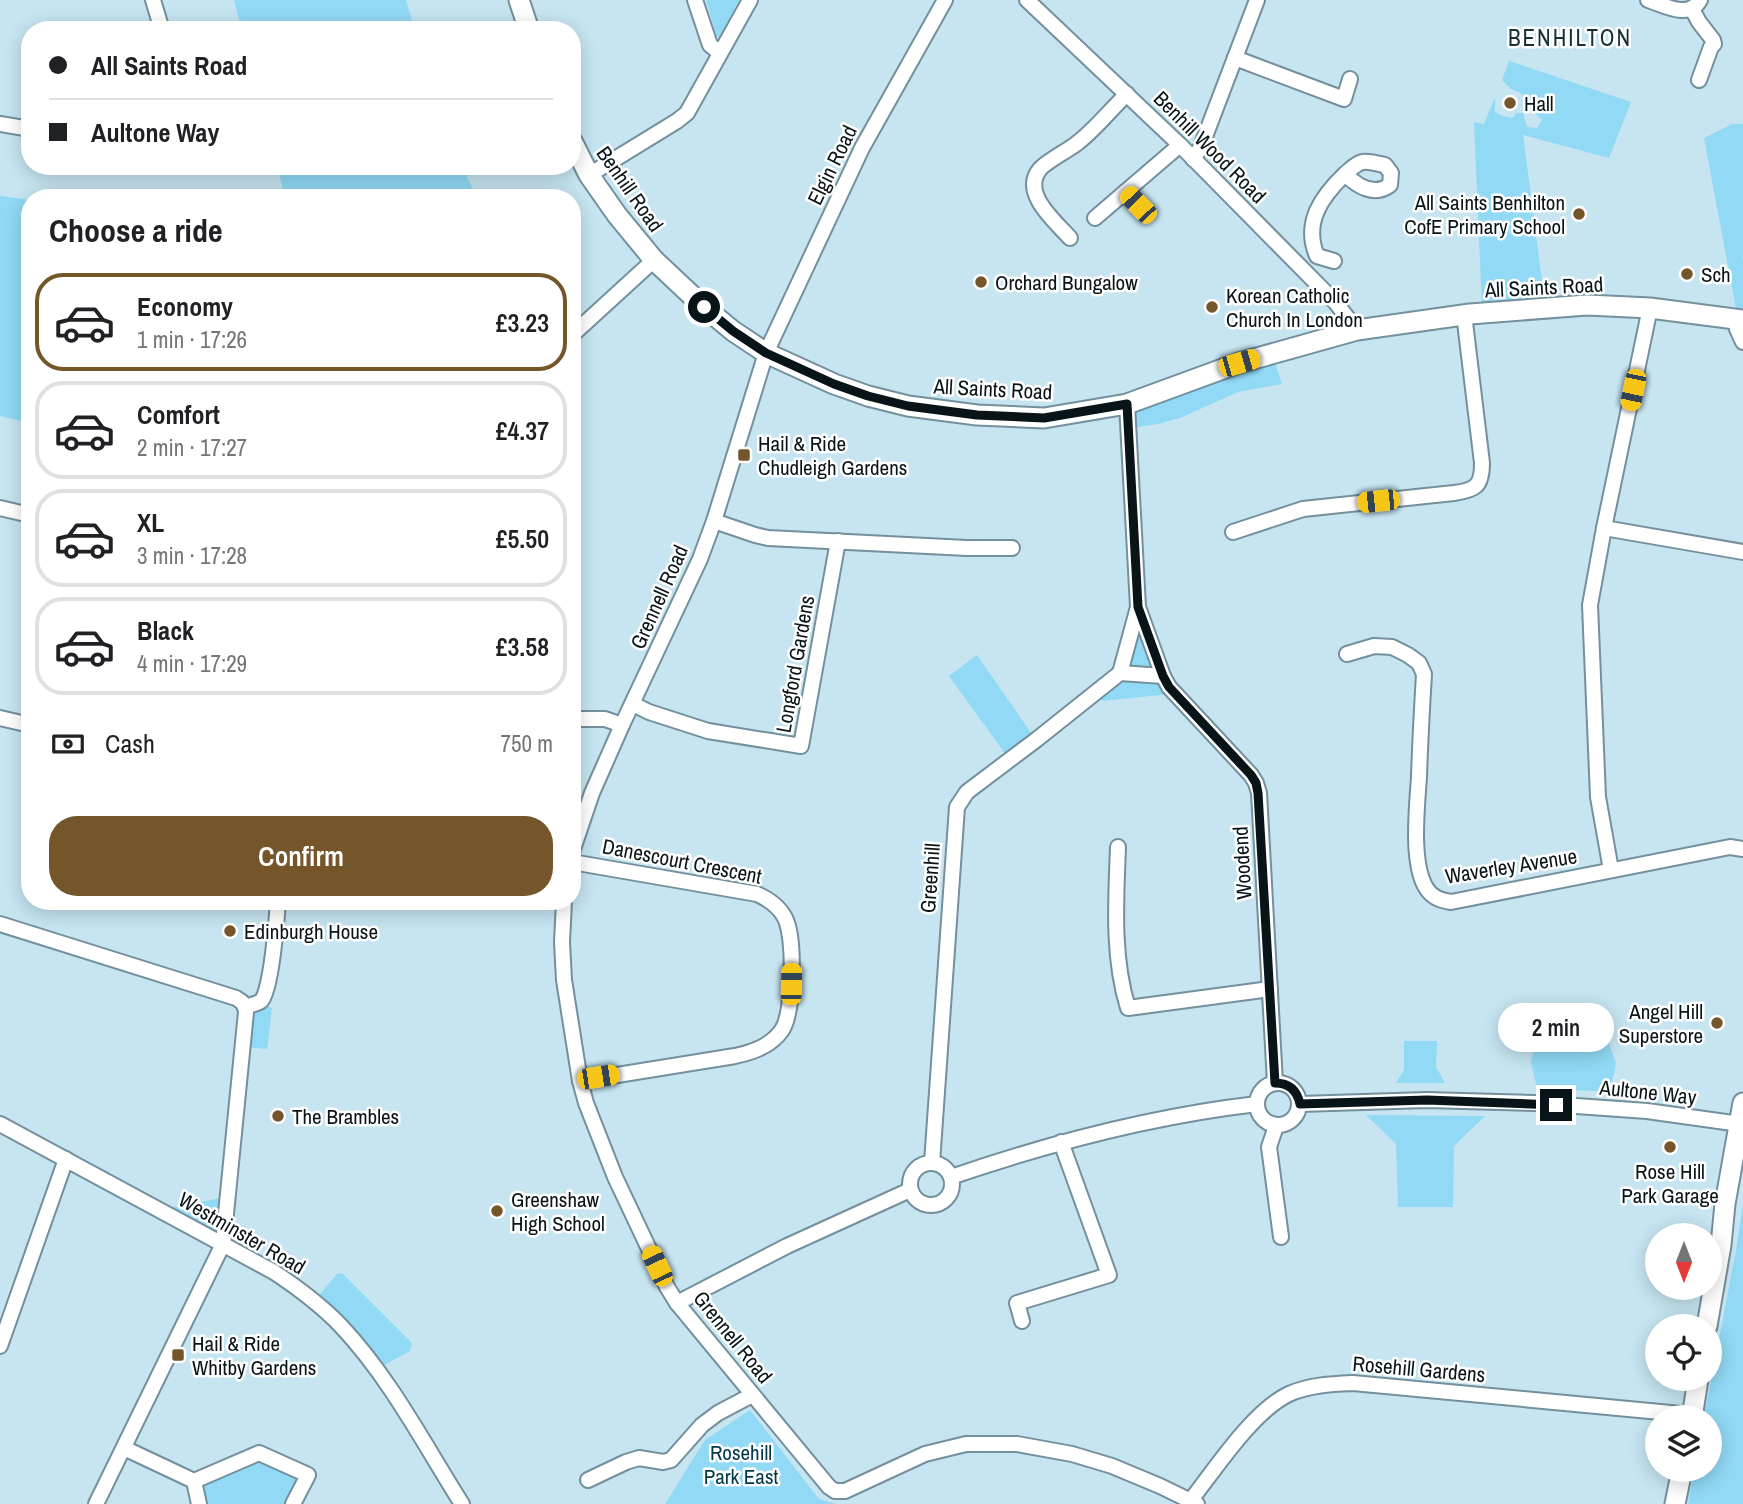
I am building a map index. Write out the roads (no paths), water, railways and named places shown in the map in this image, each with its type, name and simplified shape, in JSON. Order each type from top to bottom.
[{"type":"street","points":[[153,0],[159,21]]},
{"type":"street","points":[[519,0],[526,21]]},
{"type":"street","points":[[695,0],[710,45],[720,53]]},
{"type":"street","points":[[589,175],[687,113],[750,0]]},
{"type":"street","name":"Elgin Road","points":[[766,353],[862,148],[945,0]]},
{"type":"street","name":"Benhill Wood Road","points":[[1027,0],[1180,145],[1336,303],[1357,330]]},
{"type":"street","points":[[1193,159],[1201,147],[1257,0]]},
{"type":"street","points":[[1648,0],[1681,10],[1696,5],[1699,22],[1714,44],[1699,80]]},
{"type":"street","points":[[1235,58],[1344,99],[1350,79]]},
{"type":"street","points":[[1070,238],[1038,202],[1035,179],[1040,169],[1079,142],[1127,94]]},
{"type":"street","points":[[0,124],[21,128]]},
{"type":"street","points":[[1095,218],[1180,145]]},
{"type":"street","name":"Benhill Road","points":[[581,159],[617,215],[654,261]]},
{"type":"street","points":[[1317,256],[1312,243],[1319,204],[1329,189],[1345,174]]},
{"type":"street","points":[[1125,192],[1138,205]]},
{"type":"street","points":[[1304,271],[1317,256]]},
{"type":"street","points":[[1317,256],[1334,261]]},
{"type":"street","points":[[581,327],[654,261]]},
{"type":"street","name":"All Saints Road","points":[[654,261],[712,314],[766,353],[834,384],[868,396],[908,406],[977,415],[1044,418],[1127,404],[1239,363],[1357,330],[1464,314],[1587,305],[1650,308],[1740,320],[1737,329],[1743,342]]},
{"type":"street","points":[[1611,870],[1598,797],[1590,605],[1650,308]]},
{"type":"street","points":[[1233,533],[1303,509],[1469,491],[1477,485],[1482,475],[1482,463],[1464,314]]},
{"type":"street","name":"Grennell Road","points":[[581,825],[622,725],[700,559],[766,353]]},
{"type":"street","name":"Woodend","points":[[1127,404],[1138,607],[1163,676],[1177,697],[1256,783],[1275,1083]]},
{"type":"street","points":[[0,508],[21,512]]},
{"type":"street","points":[[714,521],[768,538],[1012,548]]},
{"type":"street","points":[[1604,528],[1743,552]]},
{"type":"street","name":"Longford Gardens","points":[[633,704],[660,716],[708,731],[801,746],[838,541]]},
{"type":"street","name":"Woodend","points":[[1120,673],[1138,607]]},
{"type":"street","name":"Waverley Avenue","points":[[1347,654],[1374,646],[1392,647],[1419,663],[1424,674],[1416,832],[1423,883],[1438,899],[1451,902],[1730,847],[1743,849]]},
{"type":"street","points":[[1120,673],[1163,676]]},
{"type":"street","name":"Greenhill","points":[[932,1163],[957,807],[967,792],[1120,673]]},
{"type":"street","points":[[0,718],[21,723]]},
{"type":"street","points":[[581,719],[605,719],[622,725]]},
{"type":"street","points":[[1118,847],[1117,942],[1128,1008],[1270,989]]},
{"type":"street","name":"Danescourt Crescent","points":[[580,1081],[735,1056],[765,1045],[775,1038],[788,1019],[792,942],[790,929],[778,908],[757,894],[581,864]]},
{"type":"street","points":[[245,1007],[262,1001],[266,994],[277,910]]},
{"type":"street","name":"Grennell Road","points":[[564,910],[564,980],[580,1081],[615,1177],[677,1303],[829,1487],[835,1491],[845,1491],[925,1454],[965,1444],[1017,1444],[1072,1454],[1112,1466],[1194,1502]]},
{"type":"street","points":[[0,924],[236,998],[242,1002],[246,1012],[223,1244],[96,1504]]},
{"type":"street","points":[[1275,1083],[1282,1083],[1294,1090],[1300,1104],[1299,1111],[1290,1122],[1276,1126],[1264,1120],[1257,1104],[1263,1089],[1275,1083]]},
{"type":"street","name":"Aultone Way","points":[[1300,1104],[1427,1100],[1534,1103],[1647,1111],[1740,1124]]},
{"type":"street","points":[[1709,1314],[1743,1103]]},
{"type":"street","points":[[951,1177],[1107,1130],[1257,1104]]},
{"type":"street","name":"Westminster Road","points":[[0,1124],[274,1272],[293,1285],[339,1324],[357,1344],[388,1385],[462,1504]]},
{"type":"street","points":[[1276,1126],[1269,1147],[1280,1237]]},
{"type":"street","points":[[1022,1321],[1017,1303],[1109,1275],[1062,1142]]},
{"type":"street","points":[[0,1346],[66,1159]]},
{"type":"street","points":[[932,1163],[944,1167],[951,1177],[951,1191],[943,1202],[923,1205],[910,1190],[909,1183],[914,1171],[932,1163]]},
{"type":"street","points":[[677,1303],[787,1246],[910,1190]]},
{"type":"street","name":"Rosehill Gardens","points":[[1194,1502],[1250,1425],[1270,1406],[1290,1393],[1317,1385],[1353,1383],[1645,1411]]},
{"type":"street","points":[[588,1480],[639,1458],[663,1462],[671,1460],[702,1425],[752,1395]]},
{"type":"street","points":[[124,1448],[194,1481],[259,1453],[308,1475],[293,1504]]},
{"type":"street","points":[[194,1481],[199,1504]]},
{"type":"street","points":[[1675,1504],[1680,1482]]},
{"type":"place","name":"Hall","points":[[1510,103]]},
{"type":"place","name":"All Saints Benhilton CofE Primary School","points":[[1579,214]]},
{"type":"place","name":"Sch","points":[[1687,274]]},
{"type":"place","name":"Orchard Bungalow","points":[[981,282]]},
{"type":"place","name":"Korean Catholic Church In London","points":[[1212,307]]},
{"type":"place","name":"Hail & Ride Chudleigh Gardens","points":[[744,455]]},
{"type":"place","name":"Edinburgh House","points":[[230,931]]},
{"type":"place","name":"Angel Hill Superstore","points":[[1717,1023]]},
{"type":"place","name":"The Brambles","points":[[278,1116]]},
{"type":"place","name":"Rose Hill Park Garage","points":[[1670,1147]]},
{"type":"place","name":"Greenshaw High School","points":[[497,1211]]},
{"type":"place","name":"Hail & Ride Whitby Gardens","points":[[178,1355]]},
{"type":"district","name":"BENHILTON","points":[[1570,37]]},
{"type":"park label","name":"Rosehill Park East","points":[[741,1464]]}]
